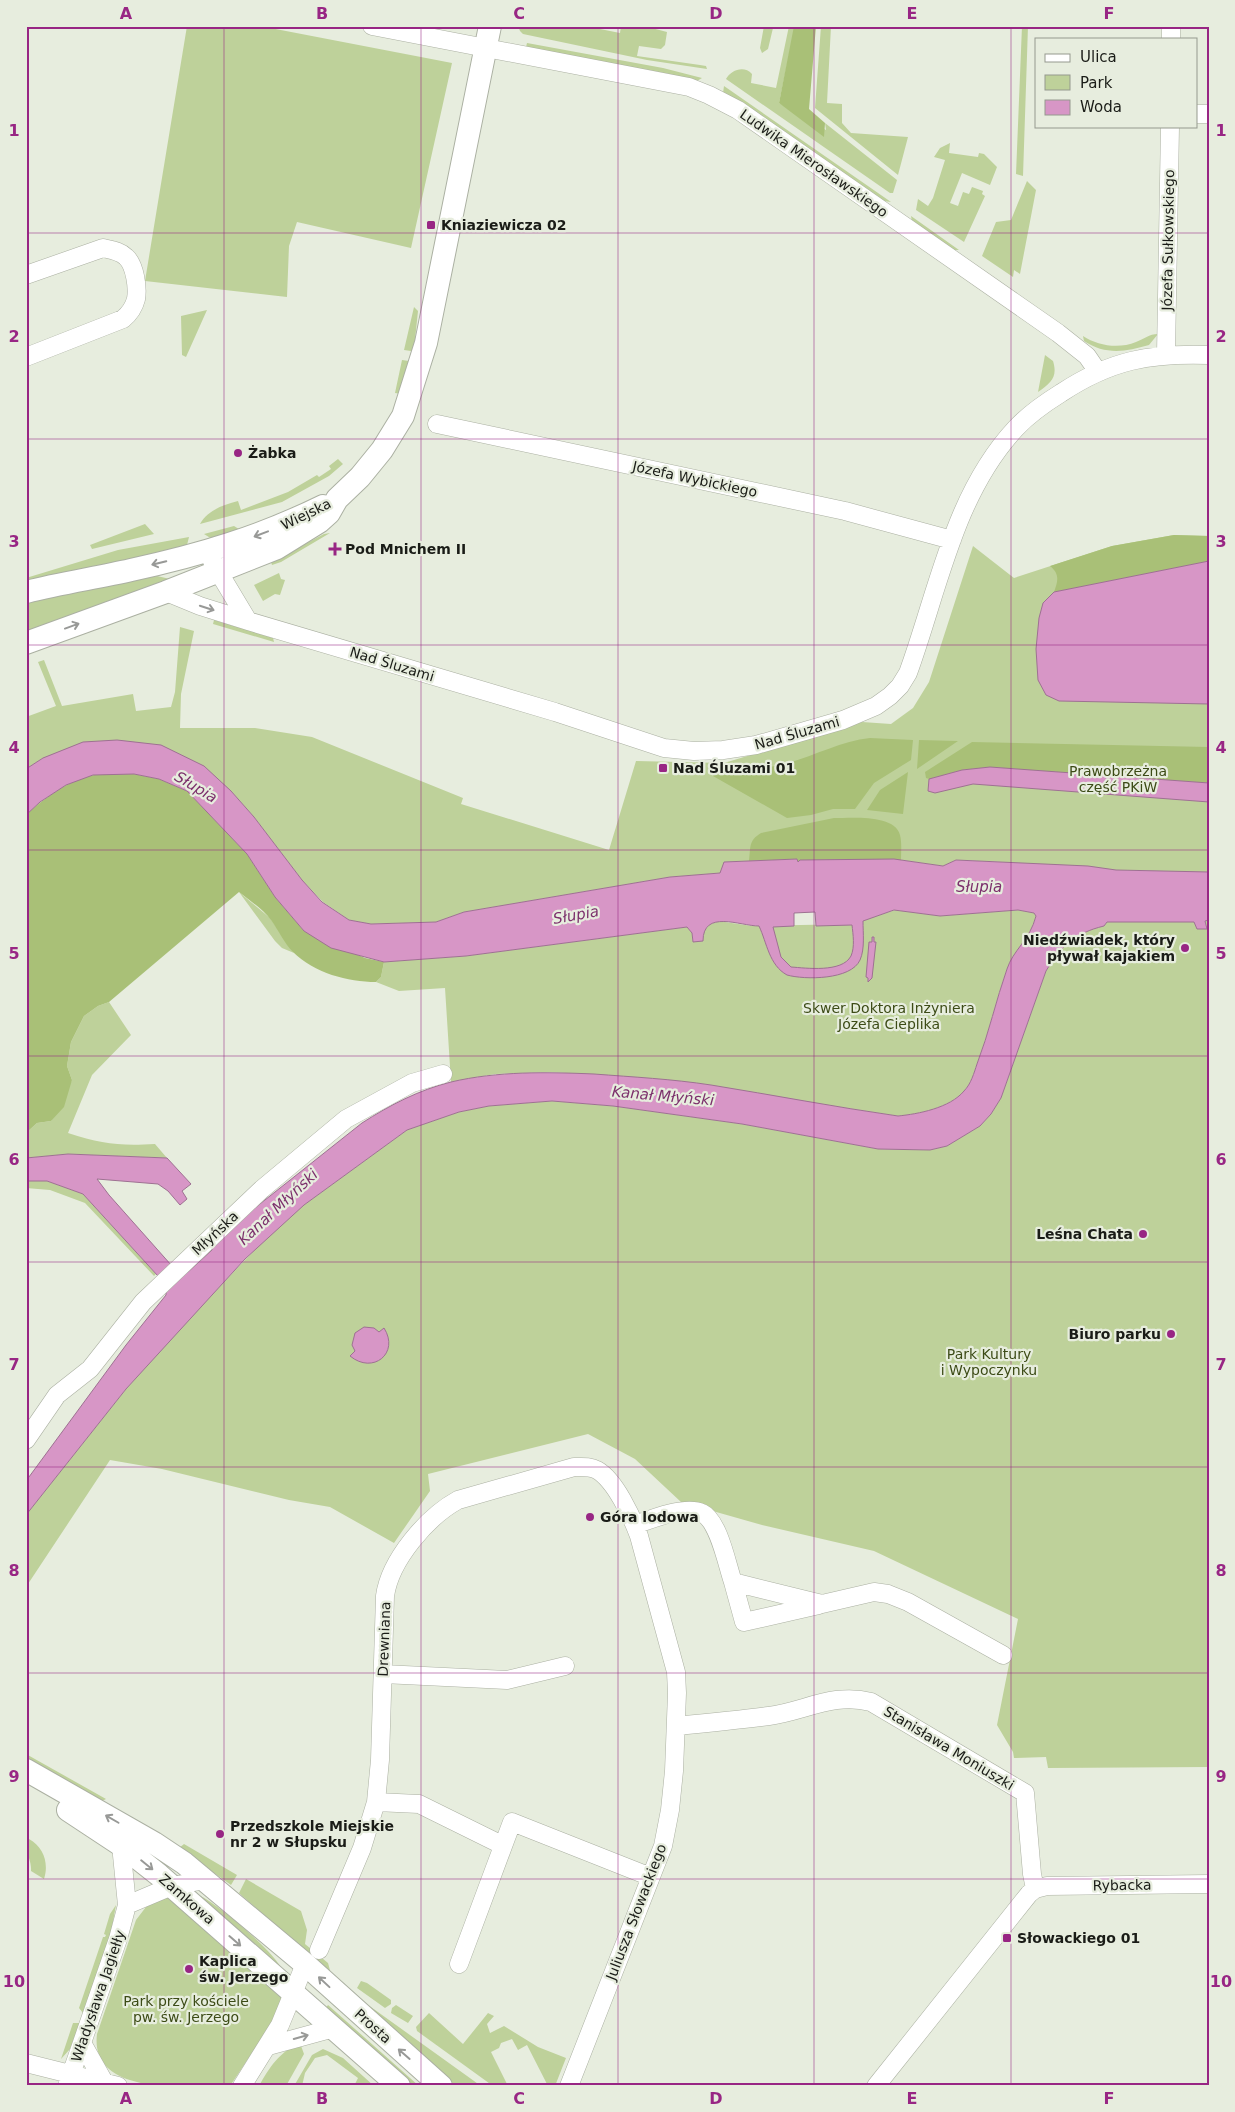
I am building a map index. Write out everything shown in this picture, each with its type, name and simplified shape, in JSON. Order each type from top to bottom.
[{"type":"main road","points":[[337,499],[360,477],[382,450],[403,416],[414,383],[426,343],[488,37]]},
{"type":"main road","name":"Wiejska","points":[[26,592],[132,570],[206,552],[280,527],[337,499]]},
{"type":"main road","name":"Wiejska","points":[[26,643],[166,592],[277,548],[319,522],[329,513],[337,499]]},
{"type":"main road","name":"Zamkowa","points":[[26,1770],[154,1843],[312,1957]]},
{"type":"main road","name":"Zamkowa","points":[[26,1787],[79,1817],[121,1845],[172,1886],[334,2028]]},
{"type":"main road","name":"Prosta","points":[[312,1957],[441,2086]]},
{"type":"main road","name":"Prosta","points":[[334,2028],[399,2086]]},
{"type":"street","name":"Ludwika Mierosławskiego","points":[[372,26],[488,37],[689,87],[710,95],[738,110],[1058,333],[1087,356],[1098,372]]},
{"type":"street","name":"Józefa Sułkowskiego","points":[[1166,354],[1170,128]]},
{"type":"street","points":[[26,275],[104,248],[116,251],[127,257],[134,272],[136,300],[130,313],[123,319],[26,357]]},
{"type":"street","name":"Nad Śluzami","points":[[166,592],[248,620],[555,712],[664,748],[694,751],[723,750],[756,745],[843,720],[876,706],[900,686],[908,673],[952,540],[974,488],[998,449],[1016,427],[1044,404],[1098,372],[1132,360],[1166,354],[1209,354]]},
{"type":"street","name":"Józefa Wybickiego","points":[[436,424],[845,511],[952,540]]},
{"type":"street","points":[[206,552],[220,571],[248,620]]},
{"type":"street","name":"Młyńska","points":[[26,1440],[57,1395],[90,1369],[139,1306],[162,1282],[262,1189],[337,1126],[412,1083],[443,1074]]},
{"type":"street","name":"Drewniana","points":[[242,2086],[268,2046],[312,1957],[362,1848],[376,1802],[387,1584],[396,1565],[418,1534],[442,1508],[458,1500],[574,1467],[586,1466],[605,1476]]},
{"type":"street","name":"Juliusza Słowackiego","points":[[569,2086],[663,1846],[670,1810],[676,1726],[677,1686],[672,1653],[635,1524],[605,1476]]},
{"type":"street","points":[[635,1524],[666,1514],[692,1511],[703,1513],[716,1531],[744,1622],[874,1592],[888,1594],[908,1602],[1003,1656]]},
{"type":"street","points":[[733,1582],[822,1604]]},
{"type":"street","points":[[383,1674],[507,1680],[565,1666]]},
{"type":"street","name":"Stanisława Moniuszki","points":[[676,1726],[771,1716],[842,1698],[858,1698],[871,1702],[1025,1793],[1035,1889]]},
{"type":"street","points":[[376,1802],[419,1804],[502,1845]]},
{"type":"street","points":[[459,1964],[512,1822],[651,1877]]},
{"type":"street","name":"Władysława Jagiełły","points":[[69,2081],[118,1939],[127,1905],[121,1845]]},
{"type":"street","points":[[127,1905],[172,1886],[205,1880]]},
{"type":"street","name":"Rybacka","points":[[1035,1889],[1047,1886],[1209,1884]]},
{"type":"street","points":[[876,2086],[1028,1894],[1035,1889]]},
{"type":"street","points":[[268,2046],[334,2028]]},
{"type":"street","points":[[82,2043],[111,2084]]},
{"type":"street","points":[[26,2063],[69,2081],[111,2084]]},
{"type":"green space","points":[[187,26],[260,26],[452,63],[411,248],[297,222],[289,246],[287,297],[145,281]]},
{"type":"green space","points":[[518,26],[585,26],[620,33],[621,26],[644,26],[667,32],[665,45],[661,49],[639,46],[637,56],[706,66],[707,69],[647,60],[523,34]]},
{"type":"green space","points":[[764,26],[773,28],[768,49],[762,53],[760,48]]},
{"type":"green space","points":[[789,26],[795,26],[779,103],[826,130],[825,123],[897,180],[893,193],[890,193],[726,79],[734,71],[742,69],[752,74],[751,83],[776,88]]},
{"type":"green space","points":[[794,26],[816,26],[809,109],[825,123],[824,137],[779,103]]},
{"type":"green space","points":[[821,26],[831,26],[827,103],[842,104],[842,123],[851,133],[908,137],[898,175],[815,108]]},
{"type":"green space","points":[[1022,26],[1028,26],[1023,176],[1016,174]]},
{"type":"green space","points":[[527,43],[663,68],[702,78],[697,81],[526,47]]},
{"type":"green space","points":[[724,86],[891,202],[884,201],[723,93]]},
{"type":"green space","points":[[950,143],[949,153],[978,157],[979,153],[984,154],[997,167],[990,185],[962,173],[950,203],[958,206],[963,192],[969,194],[972,187],[983,191],[982,194],[985,196],[964,242],[916,210],[918,199],[928,206],[933,198],[945,160],[934,157],[940,148]]},
{"type":"green space","points":[[1027,181],[1036,190],[1020,274],[1014,270],[1013,277],[982,256],[996,222],[1011,220]]},
{"type":"green space","points":[[911,216],[959,250],[953,250],[912,222]]},
{"type":"green space","points":[[414,307],[418,311],[414,349],[411,351],[404,350]]},
{"type":"green space","points":[[207,310],[186,357],[182,355],[181,316]]},
{"type":"green space","points":[[1158,334],[1149,345],[1123,351],[1100,349],[1084,341],[1083,336],[1095,342],[1116,346],[1129,344]]},
{"type":"green space","points":[[1045,355],[1053,361],[1055,371],[1047,386],[1038,392]]},
{"type":"green space","points":[[402,360],[409,361],[411,365],[402,394],[395,393]]},
{"type":"green space","points":[[338,459],[343,464],[329,476],[282,502],[200,524],[207,515],[227,504],[238,501],[241,510],[288,492],[317,475],[319,477],[331,469],[329,466]]},
{"type":"green space","points":[[145,524],[154,534],[92,549],[90,545]]},
{"type":"green space","points":[[234,526],[242,531],[212,539],[204,534]]},
{"type":"green space","points":[[330,533],[281,562],[272,565],[271,562],[324,534]]},
{"type":"green space","name":"Prawobrzeżna część PKiW","points":[[1174,535],[1209,536],[1209,872],[1172,873],[1140,870],[1039,873],[1002,862],[956,860],[943,866],[894,859],[797,859],[725,862],[721,873],[670,877],[464,912],[436,922],[371,924],[349,920],[323,902],[302,880],[254,817],[231,791],[43,758],[26,769],[26,717],[56,706],[38,662],[44,660],[62,706],[133,694],[136,711],[171,707],[175,692],[180,627],[194,631],[181,694],[180,728],[255,728],[312,737],[463,798],[461,804],[609,850],[636,761],[724,763],[862,722],[891,724],[913,708],[929,682],[973,546],[1014,578],[1112,546]]},
{"type":"green space","points":[[1174,535],[1209,536],[1209,561],[1054,592],[1057,575],[1050,566],[1112,546]]},
{"type":"green space","points":[[189,537],[186,549],[26,581],[26,578],[118,550]]},
{"type":"green space","points":[[279,573],[281,579],[285,580],[280,595],[275,594],[263,601],[254,585]]},
{"type":"green space","points":[[157,576],[170,579],[26,633],[26,604],[49,597]]},
{"type":"green space","points":[[214,620],[273,638],[274,642],[213,624]]},
{"type":"green space","points":[[870,738],[913,740],[911,760],[874,783],[855,809],[833,809],[811,815],[787,818],[713,776],[714,773],[751,770],[788,763],[839,745]]},
{"type":"green space","points":[[919,740],[958,741],[917,769]]},
{"type":"green space","points":[[972,742],[1209,747],[1209,783],[990,767],[962,770],[929,779],[926,778],[925,772]]},
{"type":"green space","points":[[908,772],[903,814],[867,810],[880,790]]},
{"type":"green space","points":[[99,774],[134,774],[159,779],[187,791],[247,854],[275,897],[304,931],[365,958],[384,962],[381,977],[376,982],[365,982],[332,975],[311,966],[293,952],[264,912],[239,892],[109,1002],[98,1006],[84,1016],[71,1042],[67,1066],[72,1080],[64,1107],[51,1121],[37,1123],[26,1133],[26,815],[66,785],[85,777]]},
{"type":"green space","points":[[834,818],[861,818],[882,820],[890,823],[900,835],[901,860],[798,862],[797,859],[749,861],[752,842],[761,833]]},
{"type":"green space","points":[[239,892],[270,918],[294,953],[282,948],[275,941]]},
{"type":"green space","name":"Skwer Doktora Inżyniera Józefa Cieplika","points":[[895,910],[940,916],[1018,910],[1034,913],[1036,916],[1030,932],[1007,969],[969,1085],[951,1102],[924,1112],[906,1115],[898,1116],[743,1092],[711,1085],[603,1075],[549,1072],[495,1074],[451,1082],[445,988],[399,991],[376,982],[381,977],[384,962],[466,956],[687,927],[692,933],[693,942],[703,933],[708,925],[718,921],[752,926],[852,924]]},
{"type":"green space","name":"Park Kultury i Wypoczynku","points":[[1205,920],[1209,920],[1209,1767],[1048,1768],[1046,1757],[1014,1758],[1013,1752],[997,1725],[1018,1619],[874,1551],[762,1525],[681,1502],[635,1459],[588,1434],[428,1474],[430,1491],[394,1543],[330,1507],[289,1500],[162,1469],[110,1460],[26,1587],[26,1515],[126,1389],[161,1348],[265,1239],[304,1205],[407,1130],[459,1112],[489,1106],[552,1101],[613,1106],[742,1124],[878,1149],[930,1150],[947,1146],[980,1126],[991,1114],[1001,1098],[1046,971],[1063,948],[1085,932],[1104,926],[1107,922],[1194,922],[1207,929]]},
{"type":"green space","points":[[109,1002],[131,1035],[92,1075],[68,1133],[91,1140],[111,1143],[131,1145],[155,1144],[167,1158],[68,1154],[26,1158],[26,1133],[37,1123],[51,1121],[72,1080],[67,1066],[71,1042],[84,1016],[98,1006]]},
{"type":"green space","points":[[26,1181],[47,1181],[83,1194],[156,1274],[154,1276],[85,1203],[50,1190],[26,1188]]},
{"type":"green space","points":[[26,1754],[106,1799],[100,1802],[26,1759]]},
{"type":"green space","points":[[29,1839],[42,1851],[44,1856],[46,1868],[44,1879],[31,1871],[27,1851]]},
{"type":"green space","points":[[184,1844],[237,1875],[231,1885],[179,1848]]},
{"type":"green space","points":[[246,1879],[301,1911],[307,1930],[305,1944],[328,1963],[331,1974],[239,1893]]},
{"type":"green space","points":[[196,1894],[205,1898],[230,1916],[269,1952],[282,1970]]},
{"type":"green space","name":"Park przy kościele pw. św. Jerzego","points":[[166,1895],[285,1994],[274,2020],[230,2086],[192,2087],[146,2084],[126,2079],[109,2069],[99,2055],[97,2034],[136,1920],[149,1903]]},
{"type":"green space","points":[[116,1905],[111,1933],[83,2013],[79,2008],[103,1937],[106,1935],[104,1934],[110,1914]]},
{"type":"green space","points":[[361,1981],[367,1983],[391,2000],[391,2004],[385,2008],[357,1988]]},
{"type":"green space","points":[[357,1997],[481,2086],[456,2086]]},
{"type":"green space","points":[[328,2005],[419,2086],[411,2086],[325,2009]]},
{"type":"green space","points":[[396,2005],[413,2016],[408,2023],[391,2013],[392,2008]]},
{"type":"green space","points":[[429,2013],[463,2044],[488,2013],[494,2016],[487,2024],[490,2033],[504,2026],[538,2047],[566,2058],[555,2086],[548,2086],[527,2045],[518,2050],[512,2039],[501,2043],[499,2048],[491,2052],[508,2086],[493,2086],[417,2031],[416,2027]]},
{"type":"green space","points":[[73,2023],[80,2023],[70,2049],[61,2059]]},
{"type":"green space","points":[[300,2043],[304,2054],[286,2086],[259,2086],[281,2055]]},
{"type":"green space","points":[[323,2049],[343,2058],[374,2086],[358,2084],[354,2086],[358,2078],[327,2055],[315,2058],[305,2073],[302,2086],[294,2086],[312,2055]]},
{"type":"water","points":[[1209,561],[1209,704],[1059,701],[1046,695],[1038,680],[1036,649],[1039,618],[1043,603],[1054,592]]},
{"type":"water","points":[[117,740],[161,745],[204,766],[231,791],[254,817],[302,880],[322,902],[349,920],[371,924],[436,922],[464,912],[670,877],[720,873],[724,862],[797,859],[798,862],[800,860],[894,859],[943,866],[956,860],[1088,866],[1116,870],[1209,872],[1209,920],[1205,921],[1207,929],[1197,929],[1194,922],[1107,922],[1104,926],[1085,932],[1063,948],[1046,971],[1001,1098],[991,1114],[980,1126],[947,1146],[930,1150],[878,1149],[742,1124],[613,1106],[552,1101],[489,1106],[459,1112],[407,1130],[304,1205],[245,1259],[126,1389],[26,1515],[26,1481],[126,1345],[166,1295],[168,1287],[83,1194],[47,1181],[26,1181],[26,1158],[68,1154],[167,1158],[191,1184],[182,1191],[187,1199],[180,1205],[168,1191],[158,1184],[97,1179],[180,1275],[188,1272],[212,1250],[212,1242],[362,1123],[383,1110],[428,1089],[469,1078],[504,1074],[540,1073],[652,1078],[696,1083],[898,1116],[924,1112],[951,1102],[969,1085],[1007,969],[1013,956],[1030,932],[1036,916],[1034,913],[1018,910],[940,916],[894,910],[863,921],[863,951],[855,967],[838,975],[816,978],[795,977],[781,971],[772,960],[759,926],[724,922],[716,922],[709,925],[705,931],[703,941],[693,942],[692,933],[687,927],[466,956],[384,962],[331,948],[304,931],[275,897],[247,854],[187,791],[159,779],[134,774],[93,775],[66,785],[40,802],[26,815],[26,769],[43,758],[83,742]],"holes":[[[815,912],[816,926],[852,925],[853,945],[851,956],[840,965],[832,967],[791,967],[781,957],[773,927],[794,926],[794,913]]]},
{"type":"water","points":[[990,767],[1209,783],[1209,802],[973,784],[935,793],[928,791],[929,779],[962,770]]},
{"type":"water","points":[[872,937],[874,937],[874,942],[876,942],[872,978],[868,982],[866,977],[869,942],[872,942]]},
{"type":"water","points":[[364,1327],[374,1328],[379,1332],[384,1328],[388,1337],[389,1346],[386,1353],[375,1362],[367,1363],[350,1356],[355,1351],[352,1345],[355,1333]]},
{"type":"place","name":"Kniaziewicza 02","points":[[431,225]]},
{"type":"place","name":"Żabka","points":[[238,453]]},
{"type":"place","name":"Pod Mnichem II","points":[[335,549]]},
{"type":"place","name":"Nad Śluzami 01","points":[[663,768]]},
{"type":"place","name":"Niedźwiadek, który pływał kajakiem","points":[[1185,948]]},
{"type":"place","name":"Leśna Chata","points":[[1143,1234]]},
{"type":"place","name":"Biuro parku","points":[[1171,1334]]},
{"type":"place","name":"Góra lodowa","points":[[590,1517]]},
{"type":"place","name":"Przedszkole Miejskie nr 2 w Słupsku","points":[[220,1834]]},
{"type":"place","name":"Słowackiego 01","points":[[1007,1938]]},
{"type":"place","name":"Kaplica św. Jerzego","points":[[189,1969]]},
{"type":"water label","name":"Słupia","points":[[196,787]]},
{"type":"water label","name":"Słupia","points":[[979,887]]},
{"type":"water label","name":"Słupia","points":[[576,915]]},
{"type":"water label","name":"Kanał Młyński","points":[[663,1096]]},
{"type":"water label","name":"Kanał Młyński","points":[[278,1207]]}]
